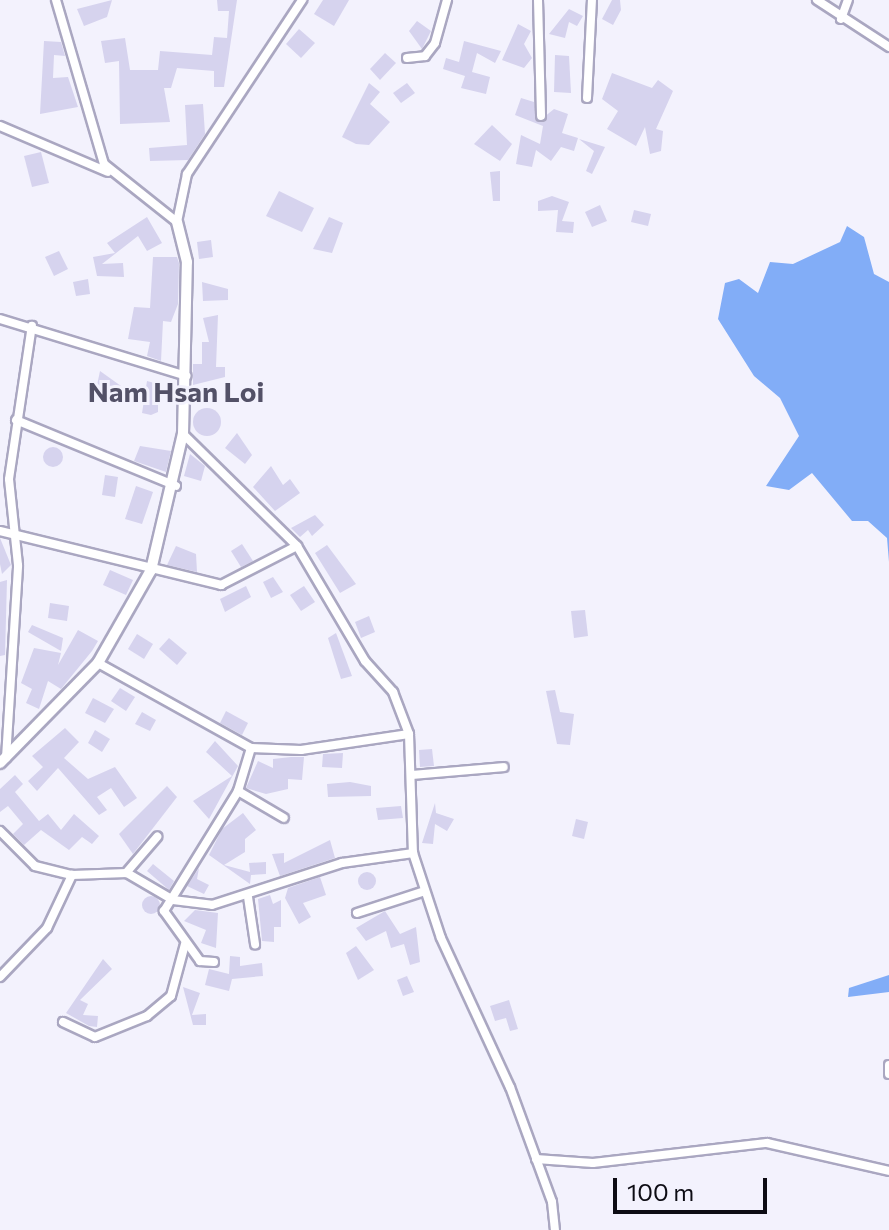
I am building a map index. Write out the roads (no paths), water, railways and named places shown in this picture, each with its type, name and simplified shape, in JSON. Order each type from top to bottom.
[{"type":"street","points":[[56,0],[104,164],[177,222]]},
{"type":"street","points":[[3,761],[98,663],[151,570],[176,486],[183,434],[187,376],[187,262],[177,222],[187,174],[302,0]]},
{"type":"street","points":[[407,58],[425,56],[435,43],[447,0]]},
{"type":"street","points":[[538,0],[541,116]]},
{"type":"street","points":[[587,98],[592,0]]},
{"type":"street","points":[[817,0],[841,19],[889,47]]},
{"type":"street","points":[[841,19],[848,0]]},
{"type":"street","points":[[0,126],[123,180]]},
{"type":"street","points":[[0,319],[32,326],[187,376]]},
{"type":"street","points":[[3,761],[16,651],[12,539],[16,420],[32,326]]},
{"type":"street","points":[[16,420],[176,486]]},
{"type":"street","points":[[183,434],[297,546],[365,661],[393,692],[409,734],[413,775],[413,853],[425,891],[536,1159],[555,1230]]},
{"type":"street","points":[[0,531],[12,539],[221,585],[297,546]]},
{"type":"street","points":[[98,663],[251,748],[301,750],[409,734]]},
{"type":"street","points":[[214,962],[200,961],[166,920],[173,900],[238,791],[251,748]]},
{"type":"street","points":[[413,775],[504,767]]},
{"type":"street","points":[[238,791],[284,818]]},
{"type":"street","points":[[0,831],[35,866],[72,875],[126,873],[173,900],[220,905],[342,863],[413,853]]},
{"type":"street","points":[[126,873],[157,837]]},
{"type":"street","points":[[0,977],[47,928],[72,875]]},
{"type":"street","points":[[357,913],[425,891]]},
{"type":"street","points":[[248,897],[255,944]]},
{"type":"street","points":[[63,1022],[95,1037],[147,1016],[171,996],[185,944]]},
{"type":"street","points":[[889,1065],[889,1074]]},
{"type":"street","points":[[536,1159],[593,1163],[767,1143],[889,1171]]},
{"type":"water","points":[[847,226],[864,237],[874,274],[889,282],[889,562],[887,538],[868,521],[852,521],[812,473],[789,490],[766,486],[799,436],[780,398],[754,376],[718,319],[725,283],[739,279],[758,293],[770,262],[793,264],[840,242]]},
{"type":"water","points":[[889,975],[889,992],[848,997],[849,988]]},
{"type":"district","name":"Nam Hsan Loi","points":[[176,391]]}]
